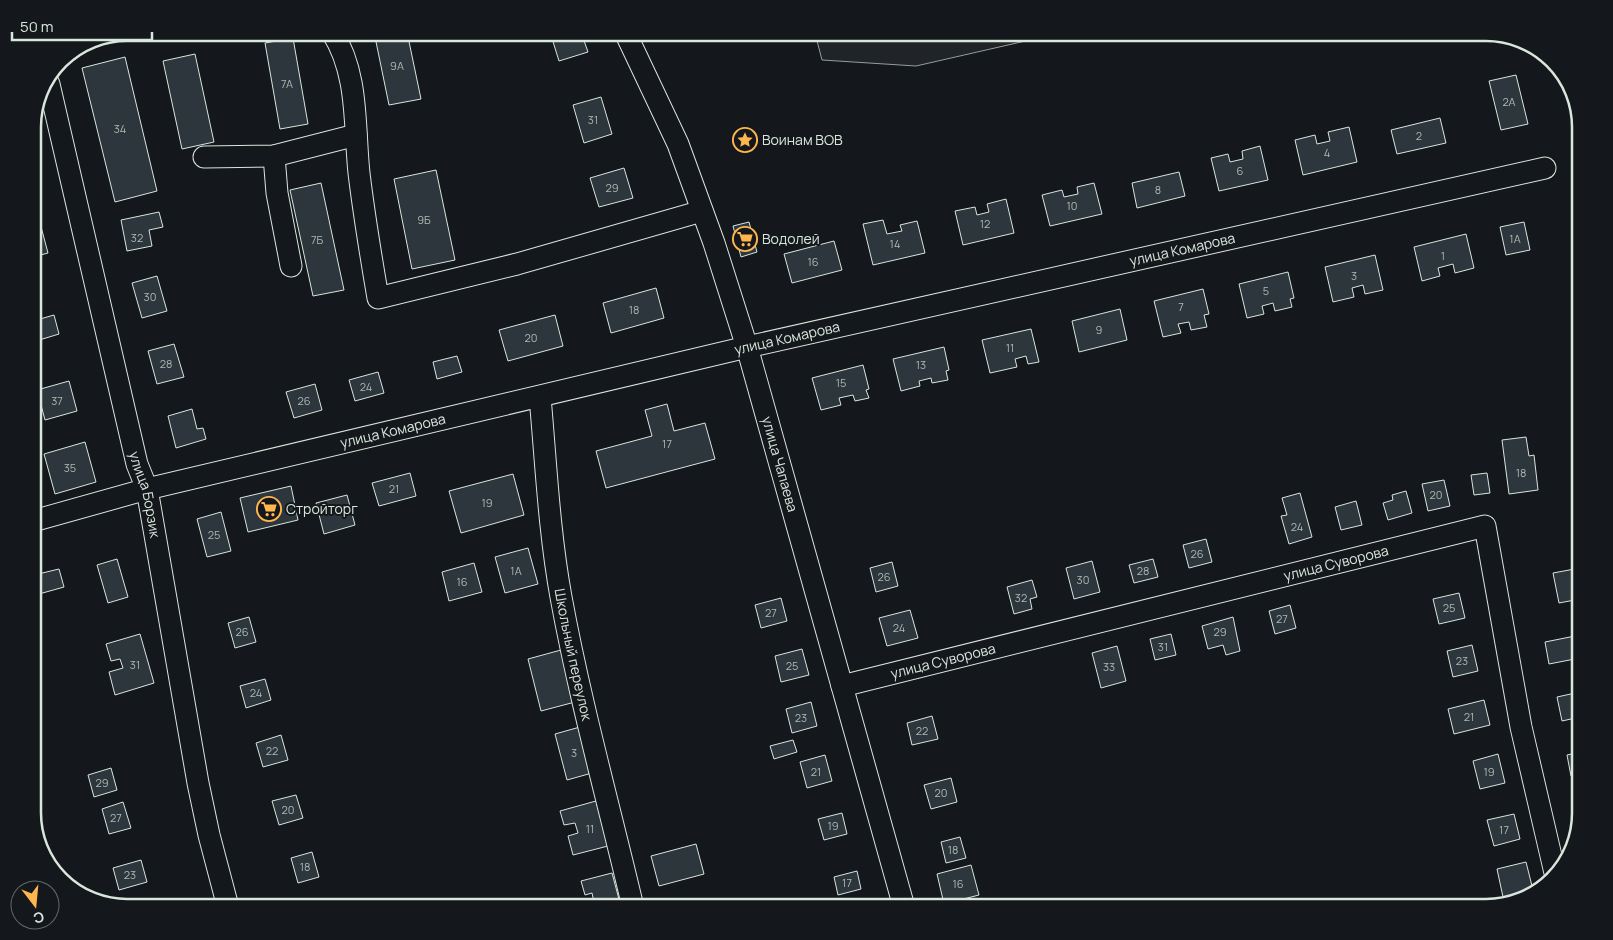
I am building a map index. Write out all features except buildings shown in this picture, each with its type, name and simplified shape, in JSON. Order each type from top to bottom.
[{"type":"street","points":[[338,41],[352,81],[359,174],[378,298],[517,264],[702,212]]},
{"type":"street","name":"улица Чапаева","points":[[629,41],[678,144],[714,243],[747,347],[901,899]]},
{"type":"street","name":"улица Борзик","points":[[50,89],[137,464],[147,489],[196,774],[226,899]]},
{"type":"street","points":[[204,157],[274,156],[356,136]]},
{"type":"street","points":[[274,156],[277,193],[291,266]]},
{"type":"street","name":"улица Комарова","points":[[41,519],[147,489],[747,347],[1545,168]]},
{"type":"street","name":"Школьный переулок","points":[[540,397],[554,548],[561,596],[572,651],[631,899]]},
{"type":"street","name":"улица Суворова","points":[[842,686],[1485,526],[1522,728],[1553,866]]},
{"type":"shaded area","points":[[817,41],[1025,41],[916,66],[822,60]]},
{"type":"place","name":"Воинам ВОВ","points":[[745,140]]},
{"type":"place","name":"Водолей","points":[[745,239]]},
{"type":"place","name":"Стройторг","points":[[269,509]]}]
